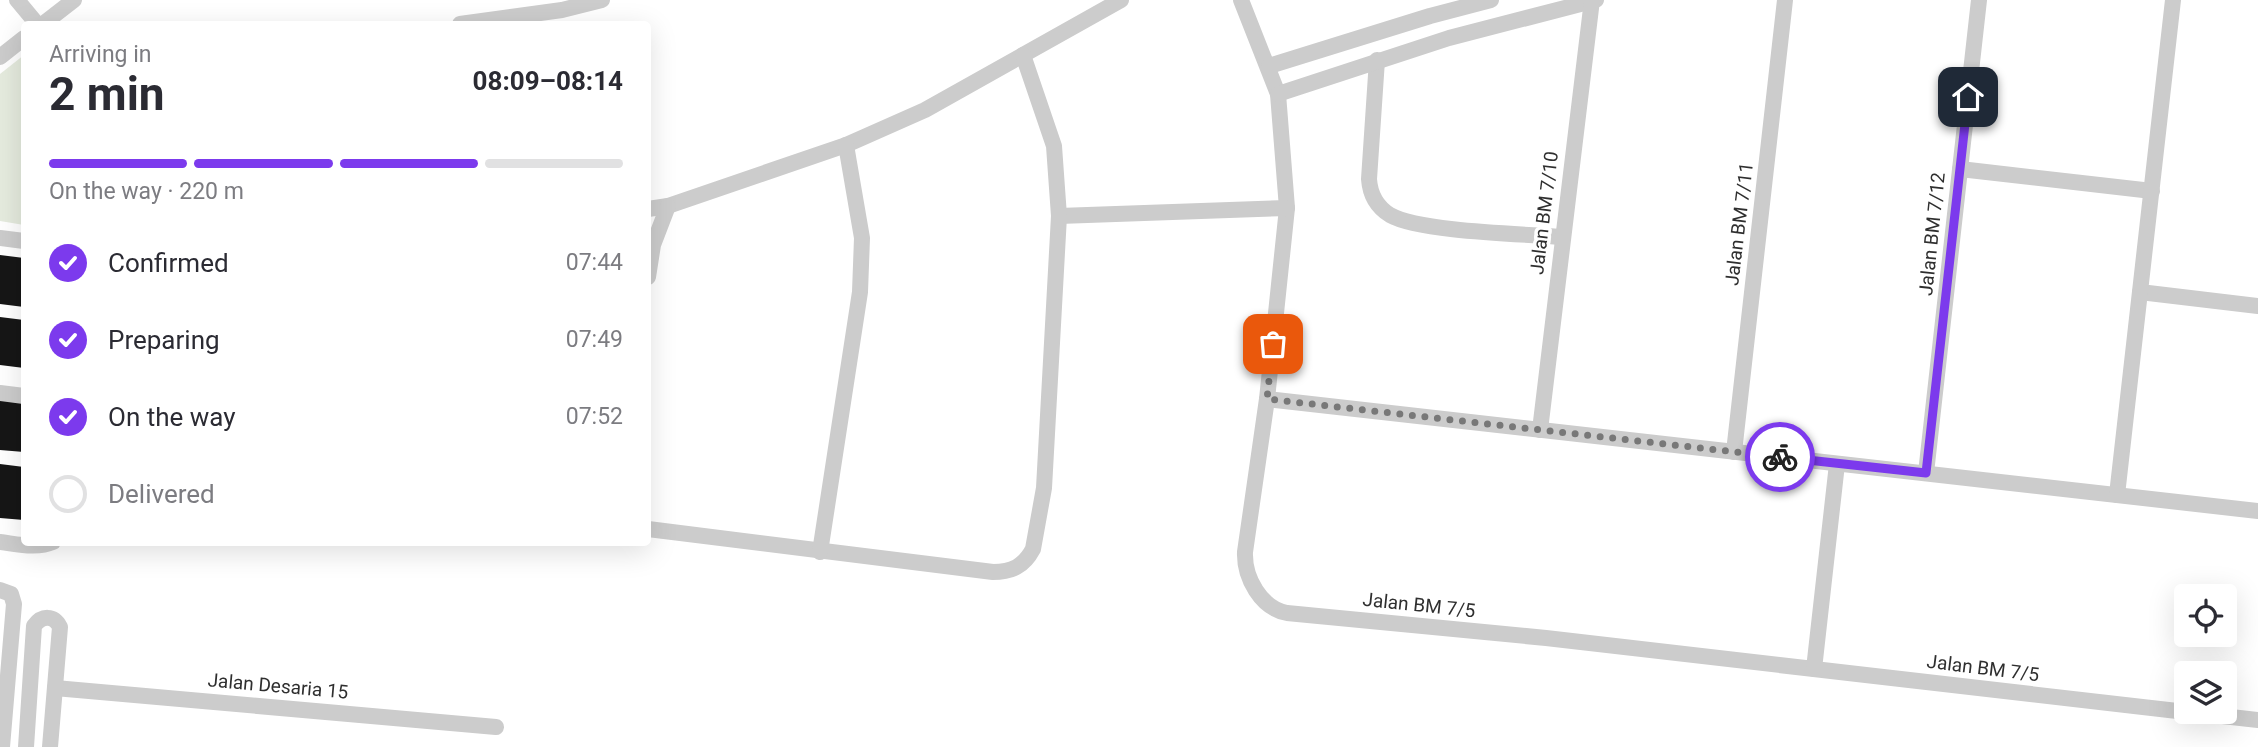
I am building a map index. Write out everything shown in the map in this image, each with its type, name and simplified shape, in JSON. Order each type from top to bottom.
[{"type":"street","points":[[17,0],[34,21]]},
{"type":"street","points":[[47,21],[74,0]]},
{"type":"street","points":[[482,21],[562,10],[602,0]]},
{"type":"street","points":[[651,209],[668,206],[846,145],[925,110],[1121,0]]},
{"type":"street","name":"Jalan BM 7/5","points":[[1241,0],[1278,94],[1287,208],[1267,399],[1245,558],[1246,568],[1258,593],[1273,608],[1287,613],[1546,638],[2174,711]]},
{"type":"street","points":[[1424,0],[1430,16]]},
{"type":"street","points":[[1269,66],[1491,0]]},
{"type":"street","points":[[1278,94],[1449,38],[1593,0]]},
{"type":"street","name":"Jalan BM 7/10","points":[[1540,430],[1593,0]]},
{"type":"street","name":"Jalan BM 7/11","points":[[1734,452],[1785,0]]},
{"type":"street","name":"Jalan BM 7/12","points":[[1926,473],[1979,0]]},
{"type":"street","points":[[2117,495],[2173,0]]},
{"type":"street","points":[[0,57],[21,40]]},
{"type":"street","points":[[651,529],[993,572],[1013,570],[1028,558],[1033,549],[1044,488],[1059,216],[1054,146],[1023,55]]},
{"type":"street","points":[[1377,60],[1369,179],[1373,196],[1384,210],[1399,219],[1441,227],[1562,237]]},
{"type":"street","points":[[820,552],[860,292],[862,238],[846,145]]},
{"type":"street","points":[[1960,169],[2152,191]]},
{"type":"street","points":[[651,258],[668,206]]},
{"type":"street","points":[[1059,216],[1287,208]]},
{"type":"street","points":[[0,238],[21,241]]},
{"type":"street","points":[[2140,292],[2258,306]]},
{"type":"street","points":[[0,393],[21,396]]},
{"type":"street","points":[[1267,399],[2258,511]]},
{"type":"street","points":[[1814,669],[1837,464]]},
{"type":"street","points":[[0,542],[21,544]]},
{"type":"street","points":[[0,590],[11,594],[13,607],[1,741]]},
{"type":"street","points":[[26,747],[34,626],[42,618],[53,619],[60,627],[50,747]]},
{"type":"street","name":"Jalan Desaria 15","points":[[55,688],[496,727]]},
{"type":"street","name":"Jalan BM 7/5","points":[[2237,718],[2258,720]]},
{"type":"shaded area","points":[[21,57],[21,224],[0,221],[0,74]]},
{"type":"building","points":[[0,255],[21,258],[21,307],[0,304]]},
{"type":"building","points":[[0,317],[21,320],[21,368],[0,365]]},
{"type":"building","points":[[0,400],[21,402],[21,452],[0,450]]},
{"type":"building","points":[[0,464],[21,467],[21,520],[0,518]]},
{"type":"way so far","points":[[1273,344],[1267,399],[1780,457]]},
{"type":"route","points":[[1780,457],[1926,473],[1968,97]]}]
